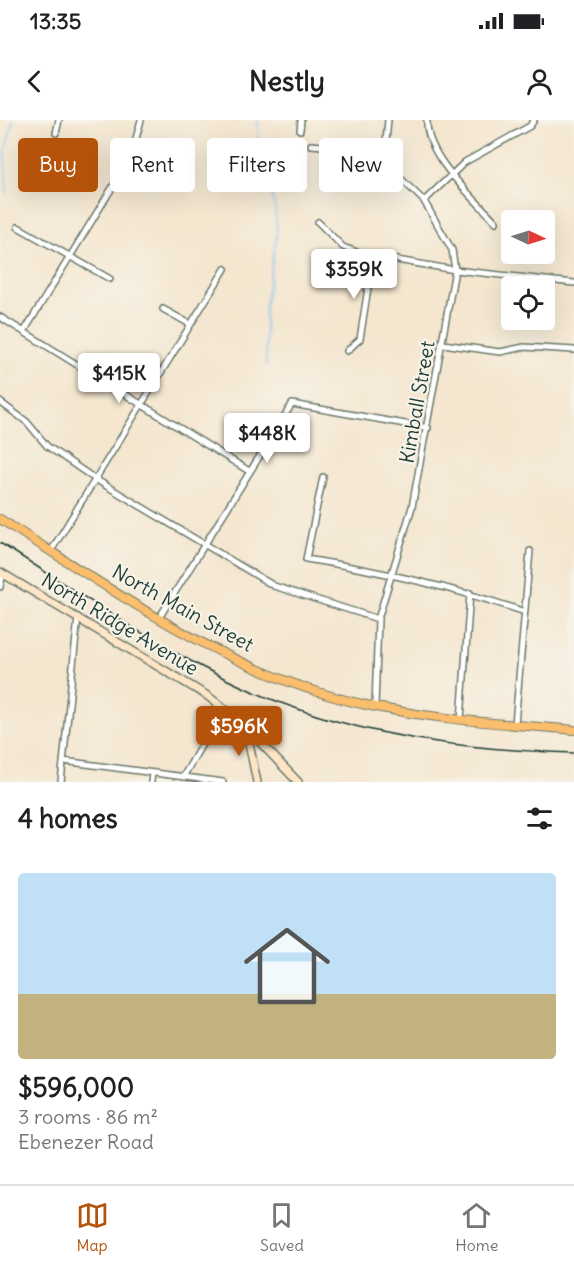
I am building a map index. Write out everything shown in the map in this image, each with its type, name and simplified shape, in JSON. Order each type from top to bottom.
[{"type":"main road","name":"North Main Street","points":[[0,519],[159,618],[213,648],[279,678],[375,707],[461,720],[574,730]]},
{"type":"street","points":[[56,133],[59,120]]},
{"type":"street","points":[[25,330],[131,157],[141,120]]},
{"type":"street","points":[[300,130],[301,120]]},
{"type":"street","points":[[386,138],[388,120]]},
{"type":"street","points":[[427,120],[427,128],[435,151],[496,222]]},
{"type":"street","points":[[424,201],[465,162],[530,126],[534,120]]},
{"type":"street","points":[[311,145],[319,146]]},
{"type":"street","name":"Kimball Street","points":[[375,707],[378,619],[412,507],[455,270],[452,250],[424,201],[403,181]]},
{"type":"street","points":[[318,222],[343,247],[373,256],[455,270],[574,283]]},
{"type":"street","points":[[18,227],[70,254],[110,279]]},
{"type":"street","points":[[347,351],[360,339],[373,256]]},
{"type":"street","points":[[51,551],[143,406],[225,269]]},
{"type":"street","points":[[163,309],[190,324]]},
{"type":"street","points":[[0,317],[25,330],[249,471]]},
{"type":"street","points":[[443,344],[500,352],[524,347],[574,350]]},
{"type":"street","points":[[0,402],[27,422],[47,446],[95,479],[274,586],[378,619]]},
{"type":"street","points":[[159,618],[292,404],[428,428]]},
{"type":"street","points":[[323,477],[306,559],[392,573],[470,593],[525,612]]},
{"type":"street","points":[[515,724],[530,550]]},
{"type":"street","points":[[0,587],[2,572]]},
{"type":"street","name":"North Ridge Avenue","points":[[2,572],[164,668],[222,708],[245,727],[298,782]]},
{"type":"street","points":[[461,720],[470,593]]},
{"type":"street","points":[[61,782],[78,617]]},
{"type":"street","points":[[183,777],[222,708]]},
{"type":"street","points":[[245,727],[257,782]]},
{"type":"street","points":[[63,761],[223,782]]},
{"type":"street","points":[[151,782],[152,772]]},
{"type":"waterway","points":[[7,193],[5,154],[13,120]]},
{"type":"waterway","points":[[258,120],[258,139],[275,209],[277,233],[265,307],[266,366]]},
{"type":"railway","points":[[0,543],[175,652],[211,672],[284,704],[319,716],[391,734],[500,749],[574,753]]}]
